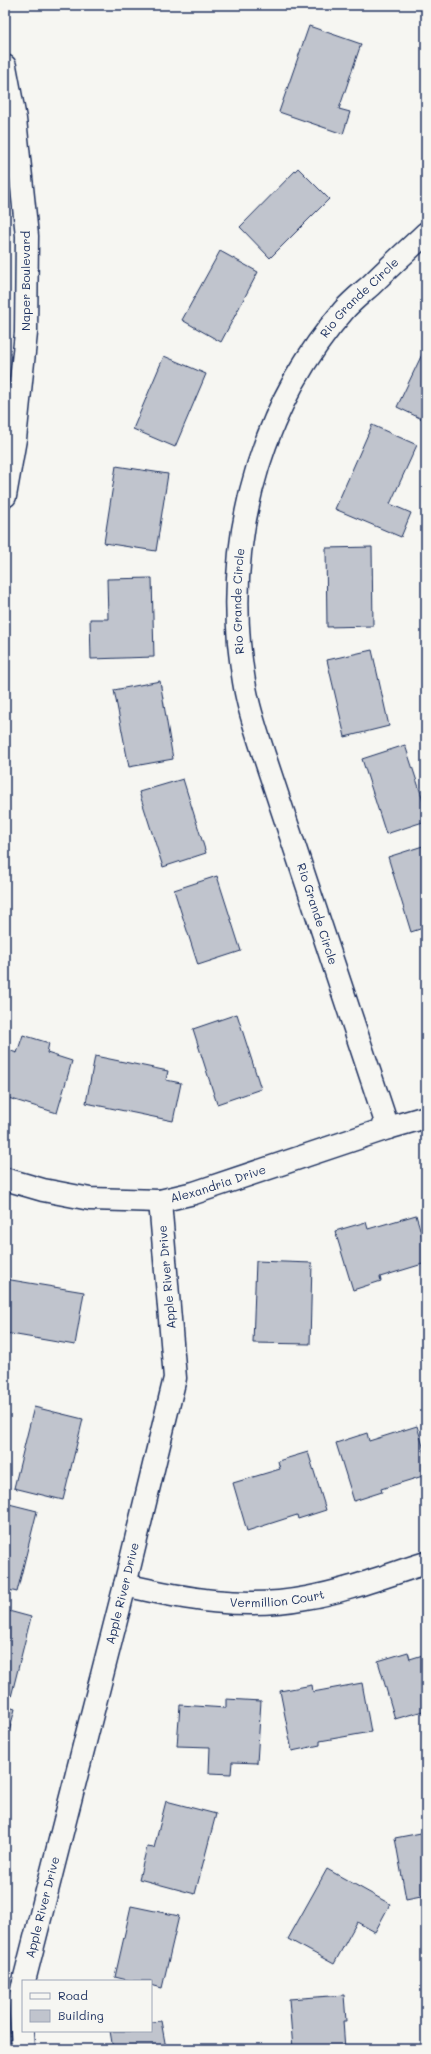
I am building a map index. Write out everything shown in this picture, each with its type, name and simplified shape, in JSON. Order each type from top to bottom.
[{"type":"street","name":"Naper Boulevard","points":[[5,66],[15,119],[27,236],[26,333],[15,438],[5,496]]},
{"type":"street","name":"Rio Grande Circle","points":[[388,1128],[266,762],[246,696],[238,621],[237,584],[243,527],[252,487],[264,446],[281,405],[301,367],[345,309],[426,233]]},
{"type":"street","name":"Alexandria Drive","points":[[5,1179],[43,1190],[90,1199],[160,1201],[194,1193],[388,1128],[426,1117]]},
{"type":"street","name":"Apple River Drive","points":[[24,1980],[176,1378],[160,1201]]},
{"type":"street","name":"Vermillion Court","points":[[125,1585],[213,1602],[257,1604],[306,1598],[426,1563]]},
{"type":"street","points":[[22,1990],[20,1998],[23,2049]]},
{"type":"shaded area","points":[[5,218],[7,278],[5,350]]},
{"type":"building","points":[[309,26],[361,44],[339,109],[350,112],[343,134],[279,112]]},
{"type":"building","points":[[298,168],[329,199],[270,258],[240,227]]},
{"type":"building","points":[[220,251],[258,272],[221,342],[182,320]]},
{"type":"building","points":[[426,346],[426,421],[397,407]]},
{"type":"building","points":[[164,356],[206,374],[175,447],[133,429]]},
{"type":"building","points":[[372,425],[417,445],[390,504],[411,513],[401,537],[335,509]]},
{"type":"building","points":[[116,466],[168,474],[156,551],[104,543]]},
{"type":"building","points":[[372,547],[373,626],[327,627],[326,548]]},
{"type":"building","points":[[152,578],[154,657],[91,659],[90,619],[108,619],[107,579]]},
{"type":"building","points":[[372,650],[389,726],[345,737],[327,660]]},
{"type":"building","points":[[160,681],[173,759],[129,767],[114,690]]},
{"type":"building","points":[[405,745],[426,809],[426,821],[386,834],[362,759]]},
{"type":"building","points":[[183,779],[206,853],[163,867],[139,792]]},
{"type":"building","points":[[426,845],[426,927],[411,932],[388,857]]},
{"type":"building","points":[[217,876],[241,951],[198,965],[174,890]]},
{"type":"building","points":[[237,1014],[261,1089],[217,1104],[193,1029]]},
{"type":"building","points":[[23,1035],[49,1043],[47,1053],[72,1061],[57,1113],[5,1097],[5,1049],[17,1053]]},
{"type":"building","points":[[95,1056],[168,1071],[166,1080],[181,1083],[173,1121],[86,1103]]},
{"type":"building","points":[[416,1215],[426,1249],[426,1263],[380,1277],[381,1281],[353,1290],[335,1231],[366,1222],[368,1229]]},
{"type":"building","points":[[256,1261],[312,1263],[310,1344],[253,1343]]},
{"type":"building","points":[[5,1279],[84,1292],[75,1345],[5,1333]]},
{"type":"building","points":[[34,1407],[83,1419],[63,1500],[14,1488]]},
{"type":"building","points":[[417,1426],[426,1456],[426,1475],[381,1489],[382,1492],[354,1501],[336,1443],[367,1433],[369,1441]]},
{"type":"building","points":[[308,1452],[326,1510],[298,1519],[297,1515],[247,1531],[233,1483],[280,1469],[278,1461]]},
{"type":"building","points":[[5,1503],[37,1511],[17,1592],[5,1589]]},
{"type":"building","points":[[5,1610],[31,1617],[11,1697],[5,1696]]},
{"type":"building","points":[[408,1652],[410,1659],[426,1654],[426,1706],[423,1707],[423,1711],[395,1719],[378,1661]]},
{"type":"building","points":[[362,1683],[371,1732],[320,1741],[320,1745],[292,1751],[280,1691],[312,1685],[313,1692]]},
{"type":"building","points":[[226,1699],[261,1701],[257,1763],[232,1762],[231,1774],[209,1773],[210,1747],[177,1746],[180,1705],[226,1708]]},
{"type":"building","points":[[5,1706],[15,1709],[5,1747]]},
{"type":"building","points":[[166,1801],[216,1814],[195,1894],[139,1879],[147,1847],[154,1848]]},
{"type":"building","points":[[426,1832],[426,1895],[406,1899],[395,1838]]},
{"type":"building","points":[[327,1869],[390,1904],[375,1932],[357,1922],[334,1964],[288,1939]]},
{"type":"building","points":[[131,1906],[179,1916],[162,1988],[152,1985],[152,1980],[127,1980],[115,1977]]},
{"type":"building","points":[[344,1995],[346,2021],[343,2021],[345,2049],[293,2049],[289,1999]]},
{"type":"building","points":[[161,2021],[166,2048],[172,2047],[172,2049],[113,2049],[110,2032],[152,2032],[152,2022]]}]
